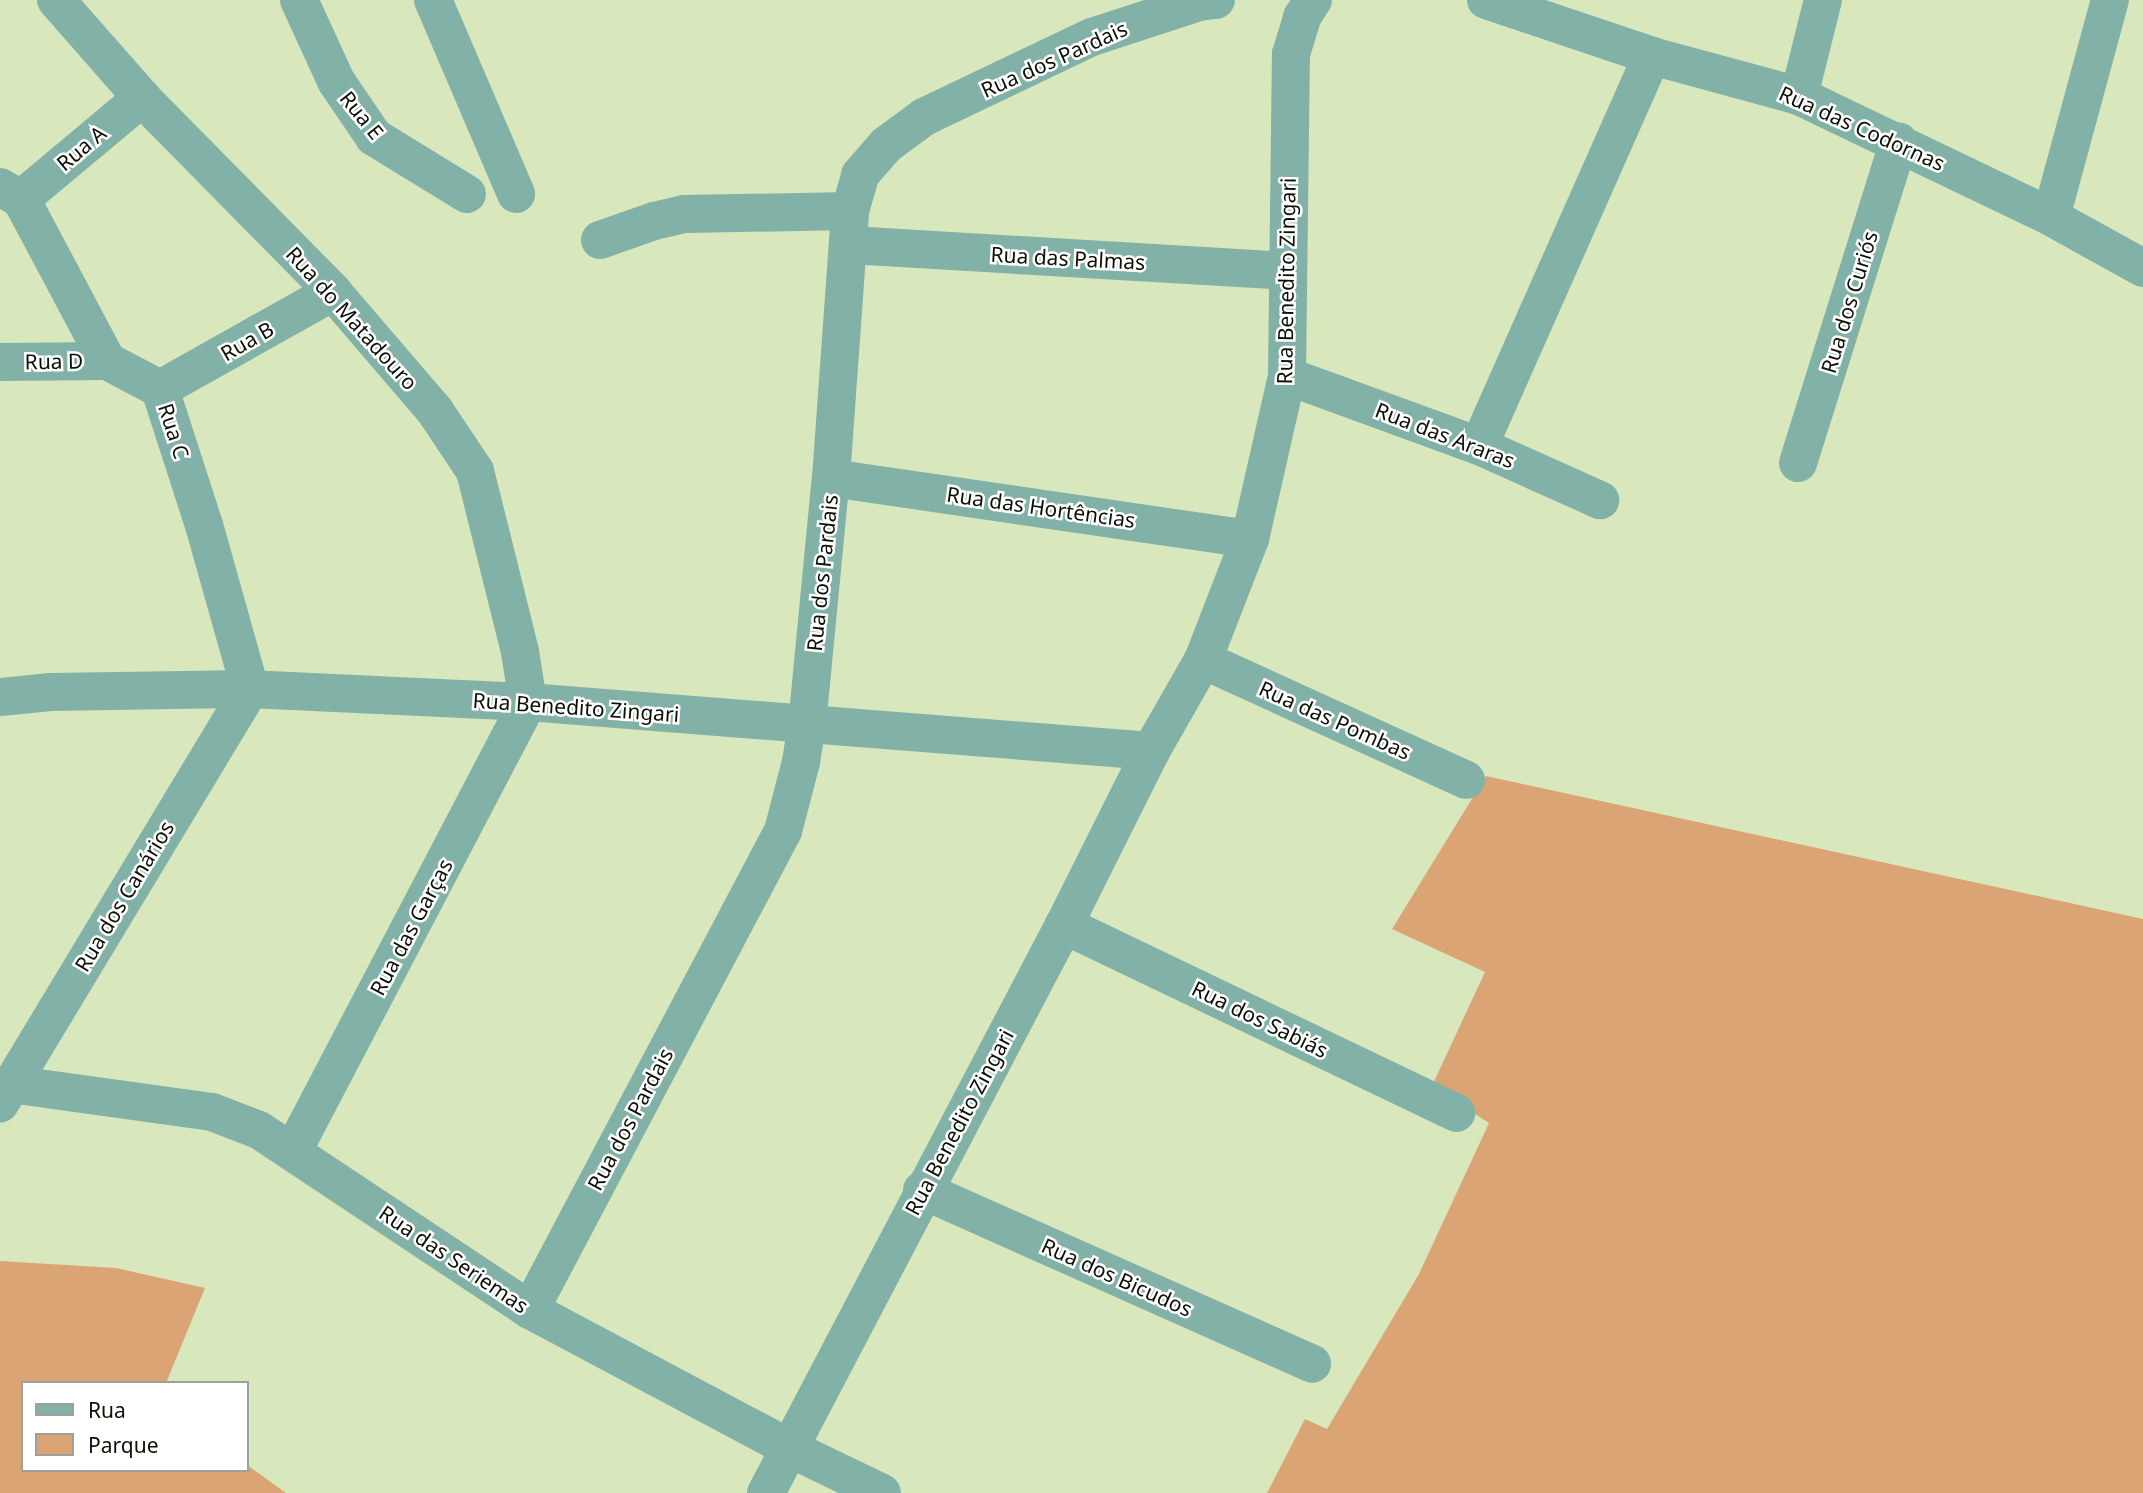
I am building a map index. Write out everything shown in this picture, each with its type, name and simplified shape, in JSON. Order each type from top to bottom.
[{"type":"street","name":"Rua do Matadouro","points":[[56,0],[142,98],[333,292],[435,411],[475,471],[520,652],[528,702]]},
{"type":"street","name":"Rua E","points":[[299,0],[336,81],[374,137],[467,194]]},
{"type":"street","points":[[433,0],[516,194]]},
{"type":"street","name":"Rua dos Pardais","points":[[530,1310],[783,831],[802,762],[807,725],[831,478],[850,228],[860,175],[886,145],[924,117],[1092,37],[1199,2],[1216,0]]},
{"type":"street","name":"Rua Benedito Zingari","points":[[766,1493],[922,1190],[1064,925],[1151,751],[1203,660],[1250,539],[1287,376],[1291,54],[1302,17],[1313,0]]},
{"type":"street","name":"Rua das Codornas","points":[[1486,0],[1652,56],[1799,96],[1899,141],[2052,217],[2143,268]]},
{"type":"street","points":[[1799,96],[1823,0]]},
{"type":"street","points":[[2052,217],[2110,0]]},
{"type":"street","points":[[1479,446],[1652,56]]},
{"type":"street","name":"Rua A","points":[[10,193],[142,98]]},
{"type":"street","name":"Rua dos Curiós","points":[[1798,463],[1899,141]]},
{"type":"street","points":[[10,193],[107,360]]},
{"type":"street","name":"Rua das Palmas","points":[[600,240],[654,220],[684,214],[1287,271]]},
{"type":"street","name":"Rua B","points":[[160,389],[333,292]]},
{"type":"street","name":"Rua D","points":[[0,362],[107,360]]},
{"type":"street","name":"Rua C","points":[[107,360],[160,389],[204,525],[250,689]]},
{"type":"street","name":"Rua das Araras","points":[[1287,376],[1479,446],[1600,500]]},
{"type":"street","name":"Rua das Hortências","points":[[831,478],[1250,539]]},
{"type":"street","name":"Rua das Pombas","points":[[1203,660],[1466,780]]},
{"type":"street","name":"Rua Benedito Zingari","points":[[0,697],[51,692],[250,689],[528,702],[1151,751]]},
{"type":"street","name":"Rua dos Canários","points":[[5,1093],[250,689]]},
{"type":"street","name":"Rua das Garças","points":[[293,1151],[528,702]]},
{"type":"street","name":"Rua dos Sabiás","points":[[1064,925],[1456,1112]]},
{"type":"street","name":"Rua das Seriemas","points":[[5,1093],[212,1112],[259,1130],[530,1310],[791,1449],[882,1493]]},
{"type":"street","name":"Rua dos Bicudos","points":[[922,1190],[1312,1363]]},
{"type":"green space","points":[[1486,776],[2143,919],[2143,1493],[1267,1493],[1305,1419],[1327,1429],[1419,1274],[1489,1123],[1432,1086],[1485,972],[1392,929]]},
{"type":"green space","points":[[0,1261],[116,1268],[205,1288],[167,1381],[21,1381],[21,1472],[248,1472],[248,1466],[286,1493],[0,1493]]}]
